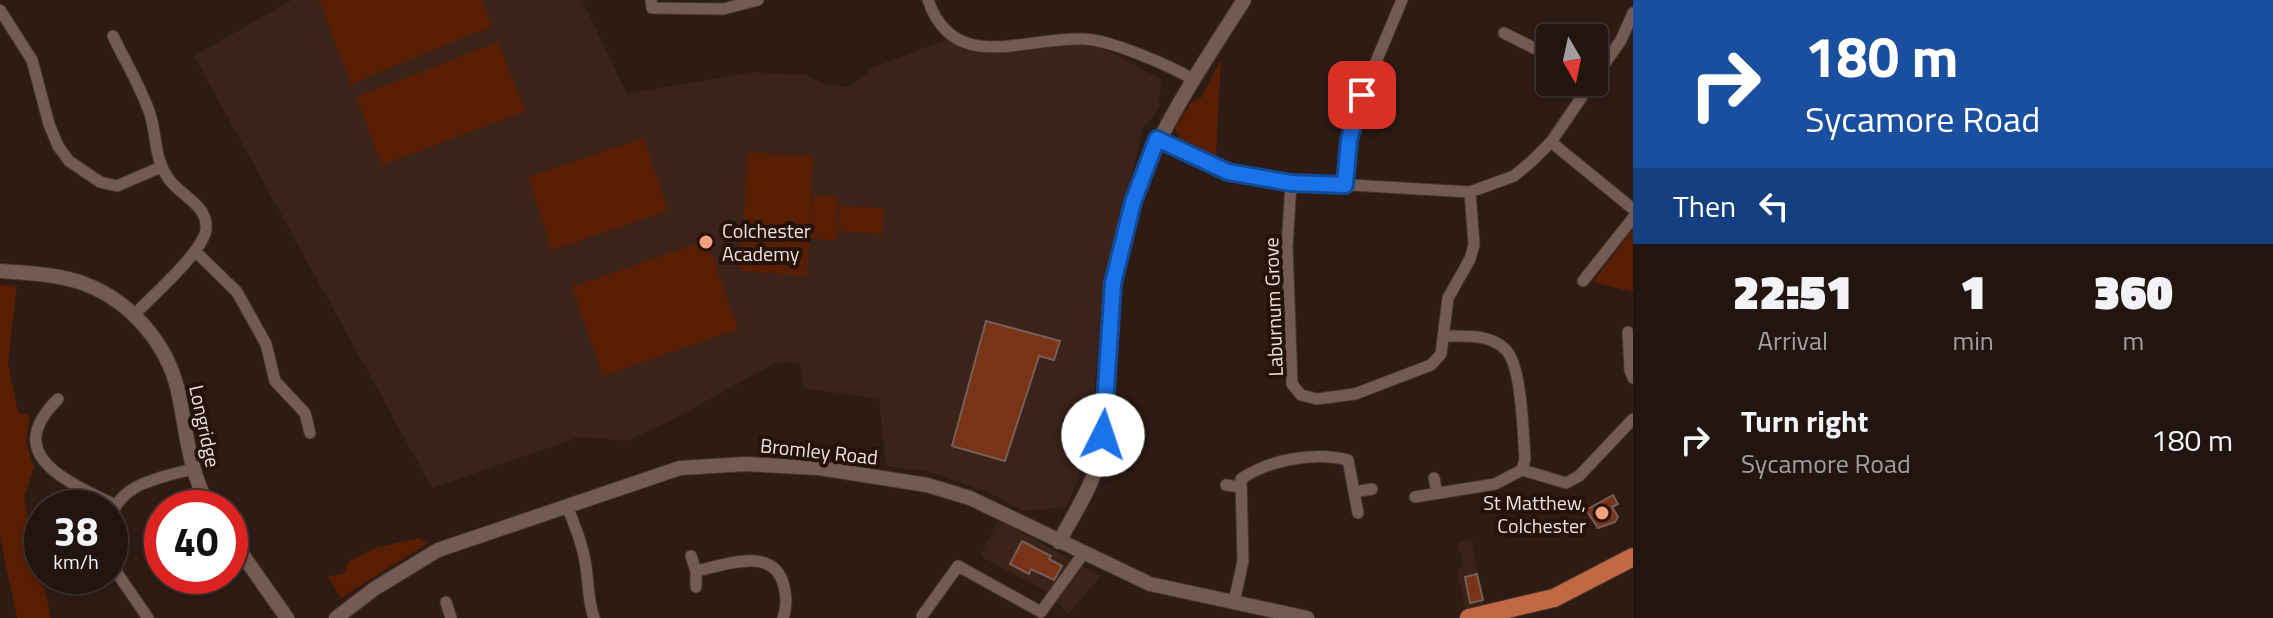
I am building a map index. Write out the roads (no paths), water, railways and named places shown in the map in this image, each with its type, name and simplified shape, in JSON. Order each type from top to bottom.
[{"type":"main road","points":[[1469,618],[1554,598],[1633,557]]},
{"type":"street","points":[[651,4],[723,9],[758,0]]},
{"type":"street","points":[[928,0],[936,21],[951,38],[986,47],[1086,39],[1169,64],[1194,80]]},
{"type":"street","points":[[1059,542],[1097,466],[1103,435],[1113,283],[1133,202],[1157,139],[1244,0]]},
{"type":"street","points":[[1345,185],[1349,140],[1362,95],[1402,0]]},
{"type":"street","points":[[0,10],[5,32],[32,60],[49,124],[58,146],[69,161],[100,182],[117,186],[161,167]]},
{"type":"street","points":[[1608,59],[1633,13]]},
{"type":"street","points":[[1504,33],[1536,49]]},
{"type":"street","points":[[113,36],[151,115],[161,167],[169,181],[204,214],[205,233],[195,251],[135,314]]},
{"type":"street","points":[[1157,139],[1228,172],[1291,183],[1470,192],[1514,176],[1551,142],[1582,96]]},
{"type":"street","points":[[1551,142],[1633,209]]},
{"type":"street","name":"Laburnum Grove","points":[[1291,183],[1287,247],[1292,384],[1301,395],[1317,399],[1355,394],[1431,365],[1441,354],[1448,298],[1470,259],[1474,245],[1470,192]]},
{"type":"street","points":[[1583,281],[1633,218]]},
{"type":"street","points":[[195,251],[237,292],[266,344],[275,381],[305,413],[310,433]]},
{"type":"street","name":"Longridge","points":[[0,271],[85,284],[135,314],[152,334],[177,387],[192,469],[202,490]]},
{"type":"street","points":[[1628,332],[1633,378]]},
{"type":"street","points":[[1445,336],[1486,339],[1507,350],[1515,369],[1525,459],[1522,470]]},
{"type":"street","points":[[58,399],[35,426],[36,452],[43,466],[87,490]]},
{"type":"street","points":[[1415,497],[1495,484],[1522,470],[1566,483],[1579,476],[1633,419]]},
{"type":"street","points":[[1234,602],[1243,561],[1241,479],[1258,467],[1333,456],[1348,460],[1358,513]]},
{"type":"street","name":"Bromley Road","points":[[336,618],[421,558],[567,506],[696,465],[746,464],[819,468],[927,485],[970,498],[1150,584],[1307,618]]},
{"type":"street","points":[[128,491],[192,469]]},
{"type":"street","points":[[1434,478],[1437,493]]},
{"type":"street","points":[[1226,485],[1241,487]]},
{"type":"street","points":[[1354,492],[1372,489]]},
{"type":"street","points":[[567,506],[580,540],[588,577],[587,596],[594,618]]},
{"type":"street","points":[[922,616],[958,566],[1041,612],[1083,554]]},
{"type":"street","points":[[691,556],[696,571],[696,587]]},
{"type":"street","points":[[696,571],[755,561],[772,564],[780,574],[785,589],[787,608],[783,618]]},
{"type":"street","points":[[248,563],[287,618]]},
{"type":"street","points":[[128,589],[148,618]]},
{"type":"street","points":[[446,602],[451,618]]},
{"type":"place","name":"Colchester Academy","points":[[706,242]]},
{"type":"place","name":"St Matthew, Colchester","points":[[1602,513]]}]
